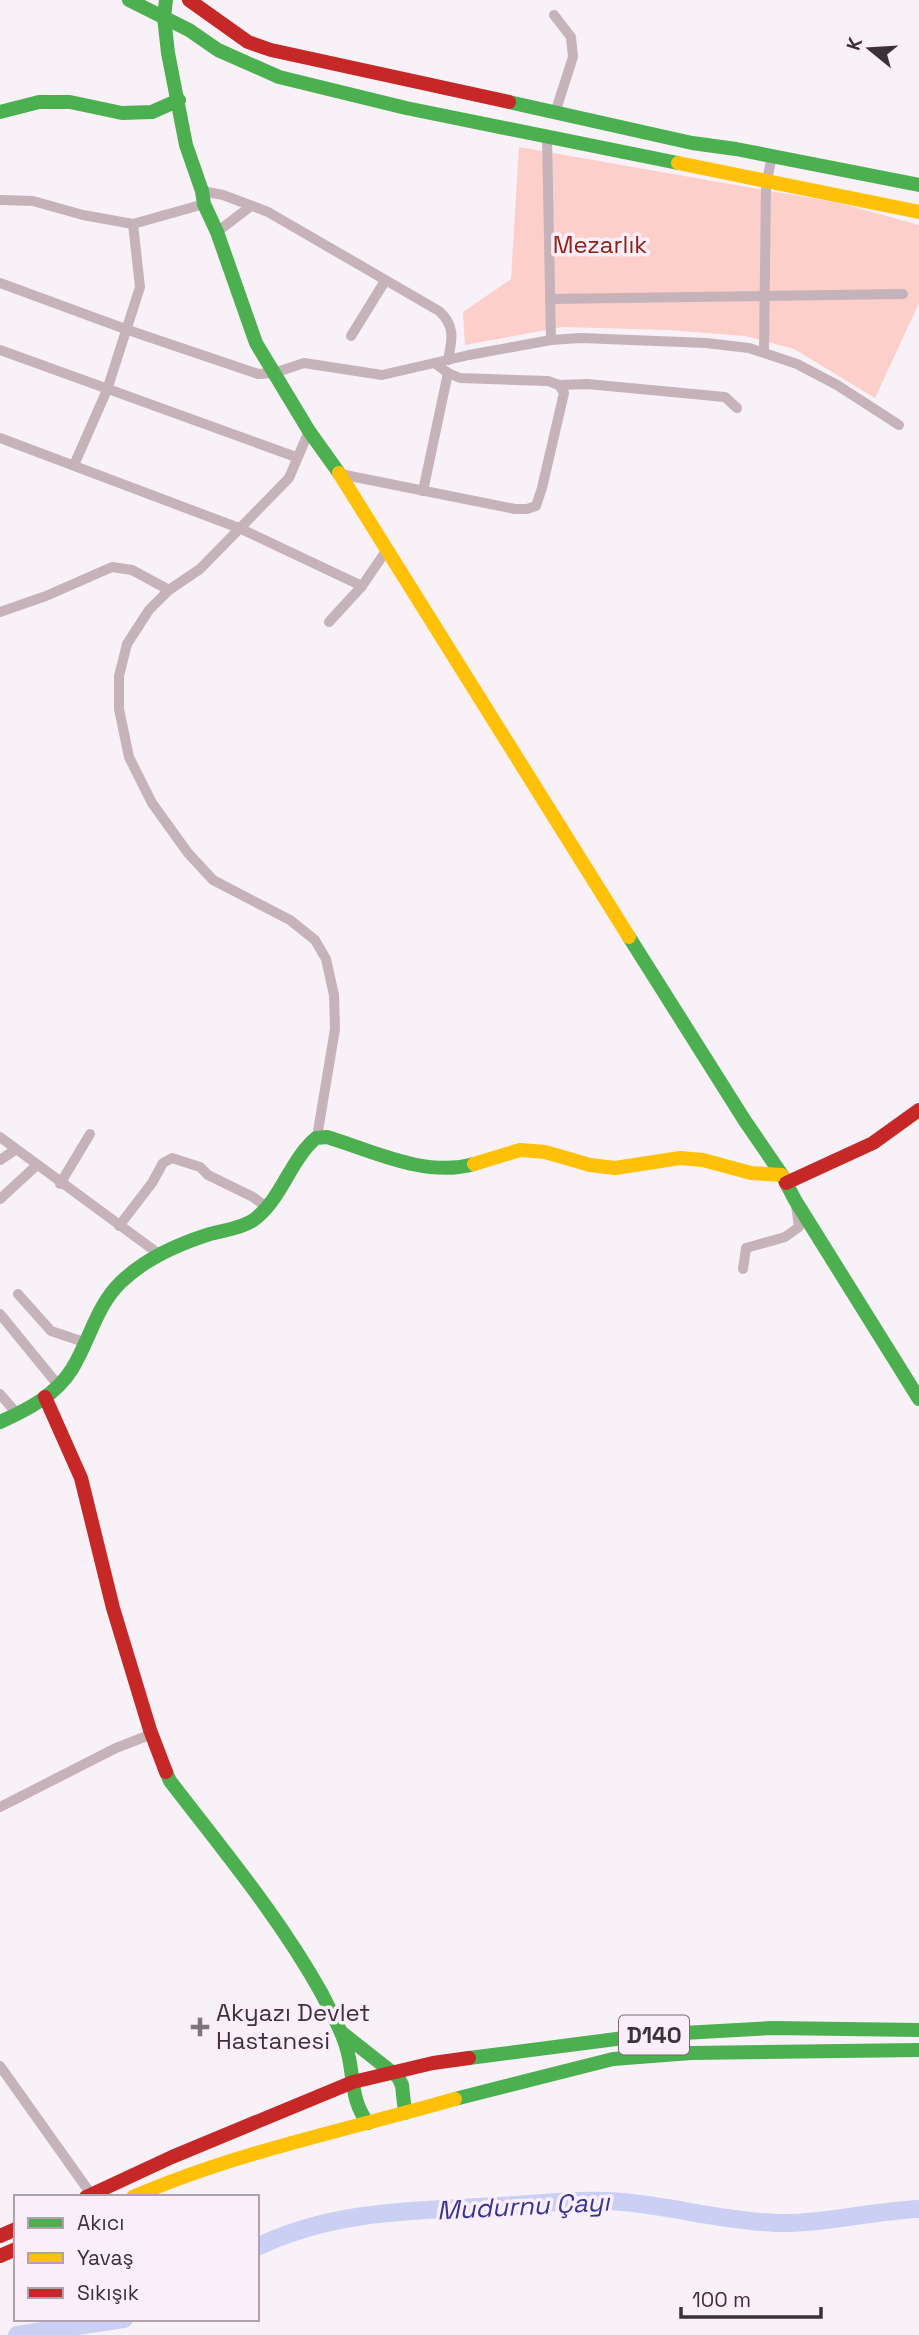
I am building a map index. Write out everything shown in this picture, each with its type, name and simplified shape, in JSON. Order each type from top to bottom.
[{"type":"main road","points":[[129,0],[165,8],[218,50],[279,77],[406,108],[919,212]]},
{"type":"main road","points":[[189,0],[248,42],[271,50],[692,143],[919,185]]},
{"type":"main road","points":[[165,8],[168,53],[186,145],[256,343],[309,431],[340,474],[386,551],[784,1179],[919,1399]]},
{"type":"main road","points":[[0,112],[39,102],[70,102],[122,113],[152,112],[179,100]]},
{"type":"main road","points":[[0,1422],[18,1415],[45,1397],[72,1370],[99,1307],[122,1281],[159,1254],[183,1242],[243,1225],[257,1217],[292,1172],[309,1143],[317,1138],[327,1137],[439,1169],[456,1169],[520,1150],[545,1152],[590,1166],[615,1168],[680,1158],[703,1160],[784,1179],[873,1143],[919,1110]]},
{"type":"main road","points":[[45,1397],[81,1478],[113,1608],[152,1734],[170,1781],[266,1906],[321,1993],[340,2031],[349,2056],[355,2100],[368,2123]]},
{"type":"main road","name":"D140","points":[[90,2195],[172,2157],[353,2082],[446,2061],[647,2035],[772,2028],[919,2030]]},
{"type":"main road","points":[[340,2031],[391,2072],[402,2085],[405,2113]]},
{"type":"main road","name":"D140","points":[[138,2195],[174,2179],[275,2146],[499,2086],[613,2059],[691,2053],[919,2050]]},
{"type":"street","points":[[554,15],[571,37],[573,57],[555,113]]},
{"type":"street","points":[[547,136],[551,340]]},
{"type":"street","points":[[764,352],[767,180],[772,156]]},
{"type":"street","points":[[0,200],[33,201],[83,215],[133,224],[203,197],[223,195],[268,212],[439,311],[448,319],[452,331],[448,360]]},
{"type":"street","points":[[217,232],[251,206]]},
{"type":"street","points":[[74,466],[107,390],[140,287],[133,224]]},
{"type":"street","points":[[351,336],[385,281]]},
{"type":"street","points":[[0,283],[258,374],[274,373],[304,363],[382,375],[551,340],[581,338],[706,343],[749,348],[797,364],[837,385],[898,425]]},
{"type":"street","points":[[550,299],[902,294]]},
{"type":"street","points":[[0,350],[296,457]]},
{"type":"street","points":[[436,365],[460,377],[548,381],[559,385],[587,384],[725,397],[737,408]]},
{"type":"street","points":[[423,491],[448,373]]},
{"type":"street","points":[[340,474],[515,509],[536,506],[564,393],[559,385]]},
{"type":"street","points":[[309,431],[289,478],[200,569],[169,590],[149,610],[127,644],[119,676],[119,709],[129,757],[152,803],[188,853],[213,880],[290,920],[315,940],[326,960],[334,995],[335,1029],[317,1138]]},
{"type":"street","points":[[0,438],[239,528],[362,586]]},
{"type":"street","points":[[329,622],[362,586],[386,551]]},
{"type":"street","points":[[0,612],[46,596],[112,566],[132,570],[169,590]]},
{"type":"street","points":[[60,1184],[90,1133]]},
{"type":"street","points":[[0,1138],[159,1254]]},
{"type":"street","points":[[0,1160],[15,1150]]},
{"type":"street","points":[[119,1226],[152,1183],[163,1163],[172,1158],[200,1167],[208,1175],[253,1197],[265,1206]]},
{"type":"street","points":[[0,1199],[37,1165]]},
{"type":"street","points":[[743,1269],[746,1248],[785,1237],[799,1227],[795,1200]]},
{"type":"street","points":[[18,1294],[51,1331],[84,1342]]},
{"type":"street","points":[[0,1314],[58,1385]]},
{"type":"street","points":[[0,1394],[18,1415]]},
{"type":"street","points":[[0,1807],[116,1748],[152,1734]]},
{"type":"street","points":[[0,2066],[87,2195]]},
{"type":"green space","name":"Mezarlık","points":[[519,147],[839,203],[919,225],[919,303],[875,398],[794,349],[745,336],[668,330],[562,327],[465,345],[463,312],[511,279]]},
{"type":"waterway","name":"Mudurnu Çayı","points":[[259,2246],[286,2235],[344,2219],[435,2209],[560,2202],[624,2202],[738,2220],[776,2223],[812,2222],[919,2209]]},
{"type":"waterway","name":"Mudurnu Çayı","points":[[17,2335],[111,2321]]},
{"type":"traffic: fast","points":[[129,0],[189,30],[218,50],[279,77],[406,108],[678,163]]},
{"type":"traffic: fast","points":[[166,0],[164,17],[168,53],[186,145],[204,204],[217,232],[256,343],[309,431],[339,473]]},
{"type":"traffic: fast","points":[[0,112],[39,102],[70,102],[122,113],[152,112],[179,100]]},
{"type":"traffic: fast","points":[[509,102],[692,143],[736,149],[919,185]]},
{"type":"traffic: fast","points":[[629,937],[782,1175],[919,1399]]},
{"type":"traffic: fast","points":[[0,1422],[40,1401],[58,1387],[72,1369],[99,1312],[121,1282],[141,1266],[174,1247],[239,1227],[255,1219],[272,1201],[299,1157],[316,1138],[327,1137],[400,1161],[437,1168],[474,1164]]},
{"type":"traffic: fast","points":[[166,1772],[170,1781],[269,1911],[306,1966],[338,2025],[349,2058],[356,2100],[368,2123]]},
{"type":"traffic: fast","points":[[469,2058],[647,2035],[772,2028],[919,2030]]},
{"type":"traffic: fast","points":[[341,2032],[398,2077],[402,2085],[405,2113]]},
{"type":"traffic: fast","points":[[455,2099],[613,2059],[691,2053],[919,2050]]},
{"type":"traffic: slow","points":[[678,163],[919,212]]},
{"type":"traffic: slow","points":[[339,473],[629,937]]},
{"type":"traffic: slow","points":[[474,1164],[520,1150],[545,1152],[590,1165],[615,1168],[680,1158],[703,1160],[751,1173],[782,1175]]},
{"type":"traffic: slow","points":[[138,2195],[252,2154],[455,2099]]},
{"type":"traffic: jam","points":[[189,0],[248,42],[271,50],[509,102]]},
{"type":"traffic: jam","points":[[786,1183],[873,1143],[919,1110]]},
{"type":"traffic: jam","points":[[45,1397],[81,1478],[113,1608],[150,1730],[166,1772]]},
{"type":"traffic: jam","points":[[90,2195],[172,2157],[353,2082],[433,2063],[469,2058]]},
{"type":"traffic: jam","points":[[0,2236],[14,2230]]},
{"type":"traffic: jam","points":[[0,2256],[14,2250]]},
{"type":"place","name":"Akyazı Devlet Hastanesi","points":[[200,2027]]}]
